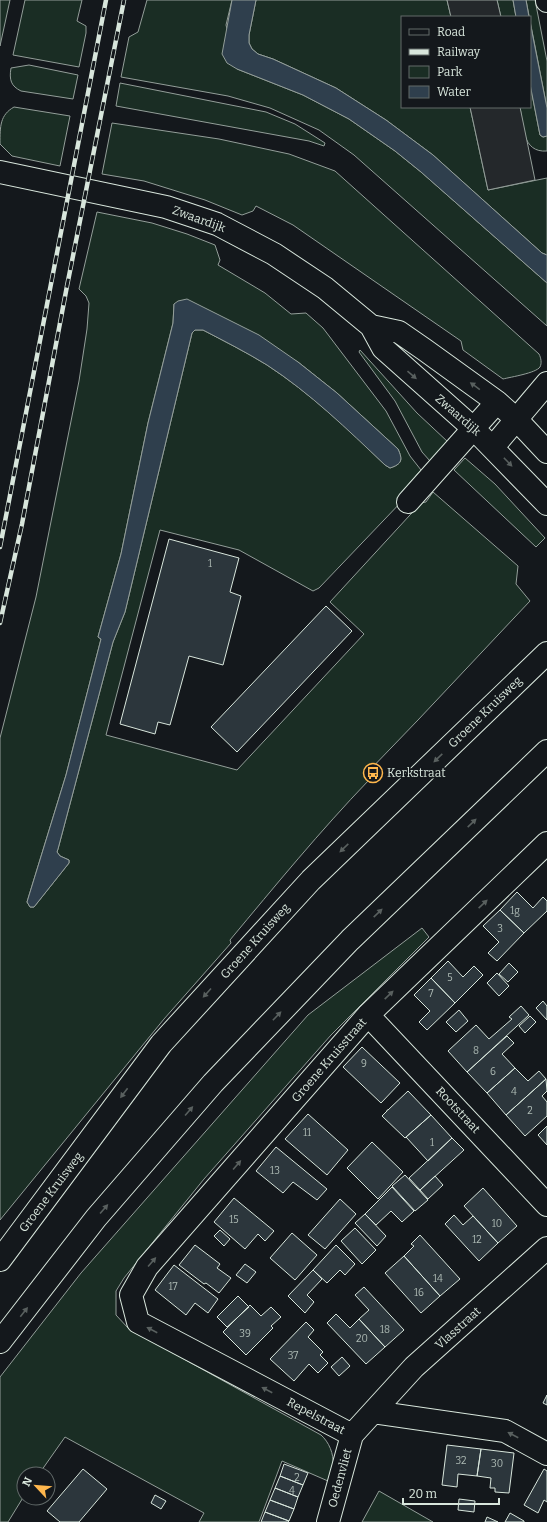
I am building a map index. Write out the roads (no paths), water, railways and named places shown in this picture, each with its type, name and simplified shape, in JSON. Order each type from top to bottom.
[{"type":"street","name":"Zwaardijk","points":[[0,172],[166,207],[217,224],[274,254],[325,288],[371,326],[383,348],[474,429],[547,504]]},
{"type":"street","name":"Zwaardijk","points":[[371,326],[399,332],[497,402],[520,414],[547,452]]},
{"type":"street","points":[[492,447],[547,383]]},
{"type":"street","points":[[408,502],[497,402]]},
{"type":"street","name":"Groene Kruisweg","points":[[0,1260],[161,1044],[311,880],[547,653]]},
{"type":"street","points":[[0,1342],[96,1218],[208,1089],[350,940],[547,751]]},
{"type":"street","name":"Groene Kruisstraat","points":[[131,1296],[147,1267],[368,1015],[546,846]]},
{"type":"street","name":"Rootstraat","points":[[368,1015],[547,1205]]},
{"type":"street","name":"Vlasstraat","points":[[373,1412],[414,1367],[547,1248]]},
{"type":"street","name":"Repelstraat","points":[[131,1296],[138,1322],[352,1434],[373,1412]]},
{"type":"street","points":[[373,1412],[505,1431],[547,1454]]},
{"type":"street","name":"Oedenvliet","points":[[328,1522],[352,1434]]},
{"type":"water","points":[[232,0],[256,0],[249,35],[249,43],[252,49],[258,54],[273,59],[336,88],[386,120],[433,155],[542,253],[547,255],[547,283],[421,172],[395,151],[349,119],[303,95],[237,69],[227,63],[222,54]]},
{"type":"water","points":[[513,0],[526,0],[529,16],[516,16]]},
{"type":"water","points":[[531,27],[547,108],[547,136],[543,137],[540,135],[531,89]]},
{"type":"water","points":[[187,299],[259,335],[298,362],[337,393],[398,449],[401,459],[397,465],[390,468],[385,465],[313,399],[267,365],[203,330],[195,330],[192,333],[125,612],[113,642],[57,852],[60,856],[69,860],[69,863],[34,907],[30,907],[27,902],[66,775],[101,639],[98,637],[121,554],[148,423],[173,323],[174,304],[178,301]]},
{"type":"railway","points":[[0,547],[106,0]]},
{"type":"railway","points":[[0,623],[22,524],[67,286],[124,0]]},
{"type":"place","name":"Kerkstraat","points":[[373,773]]}]
